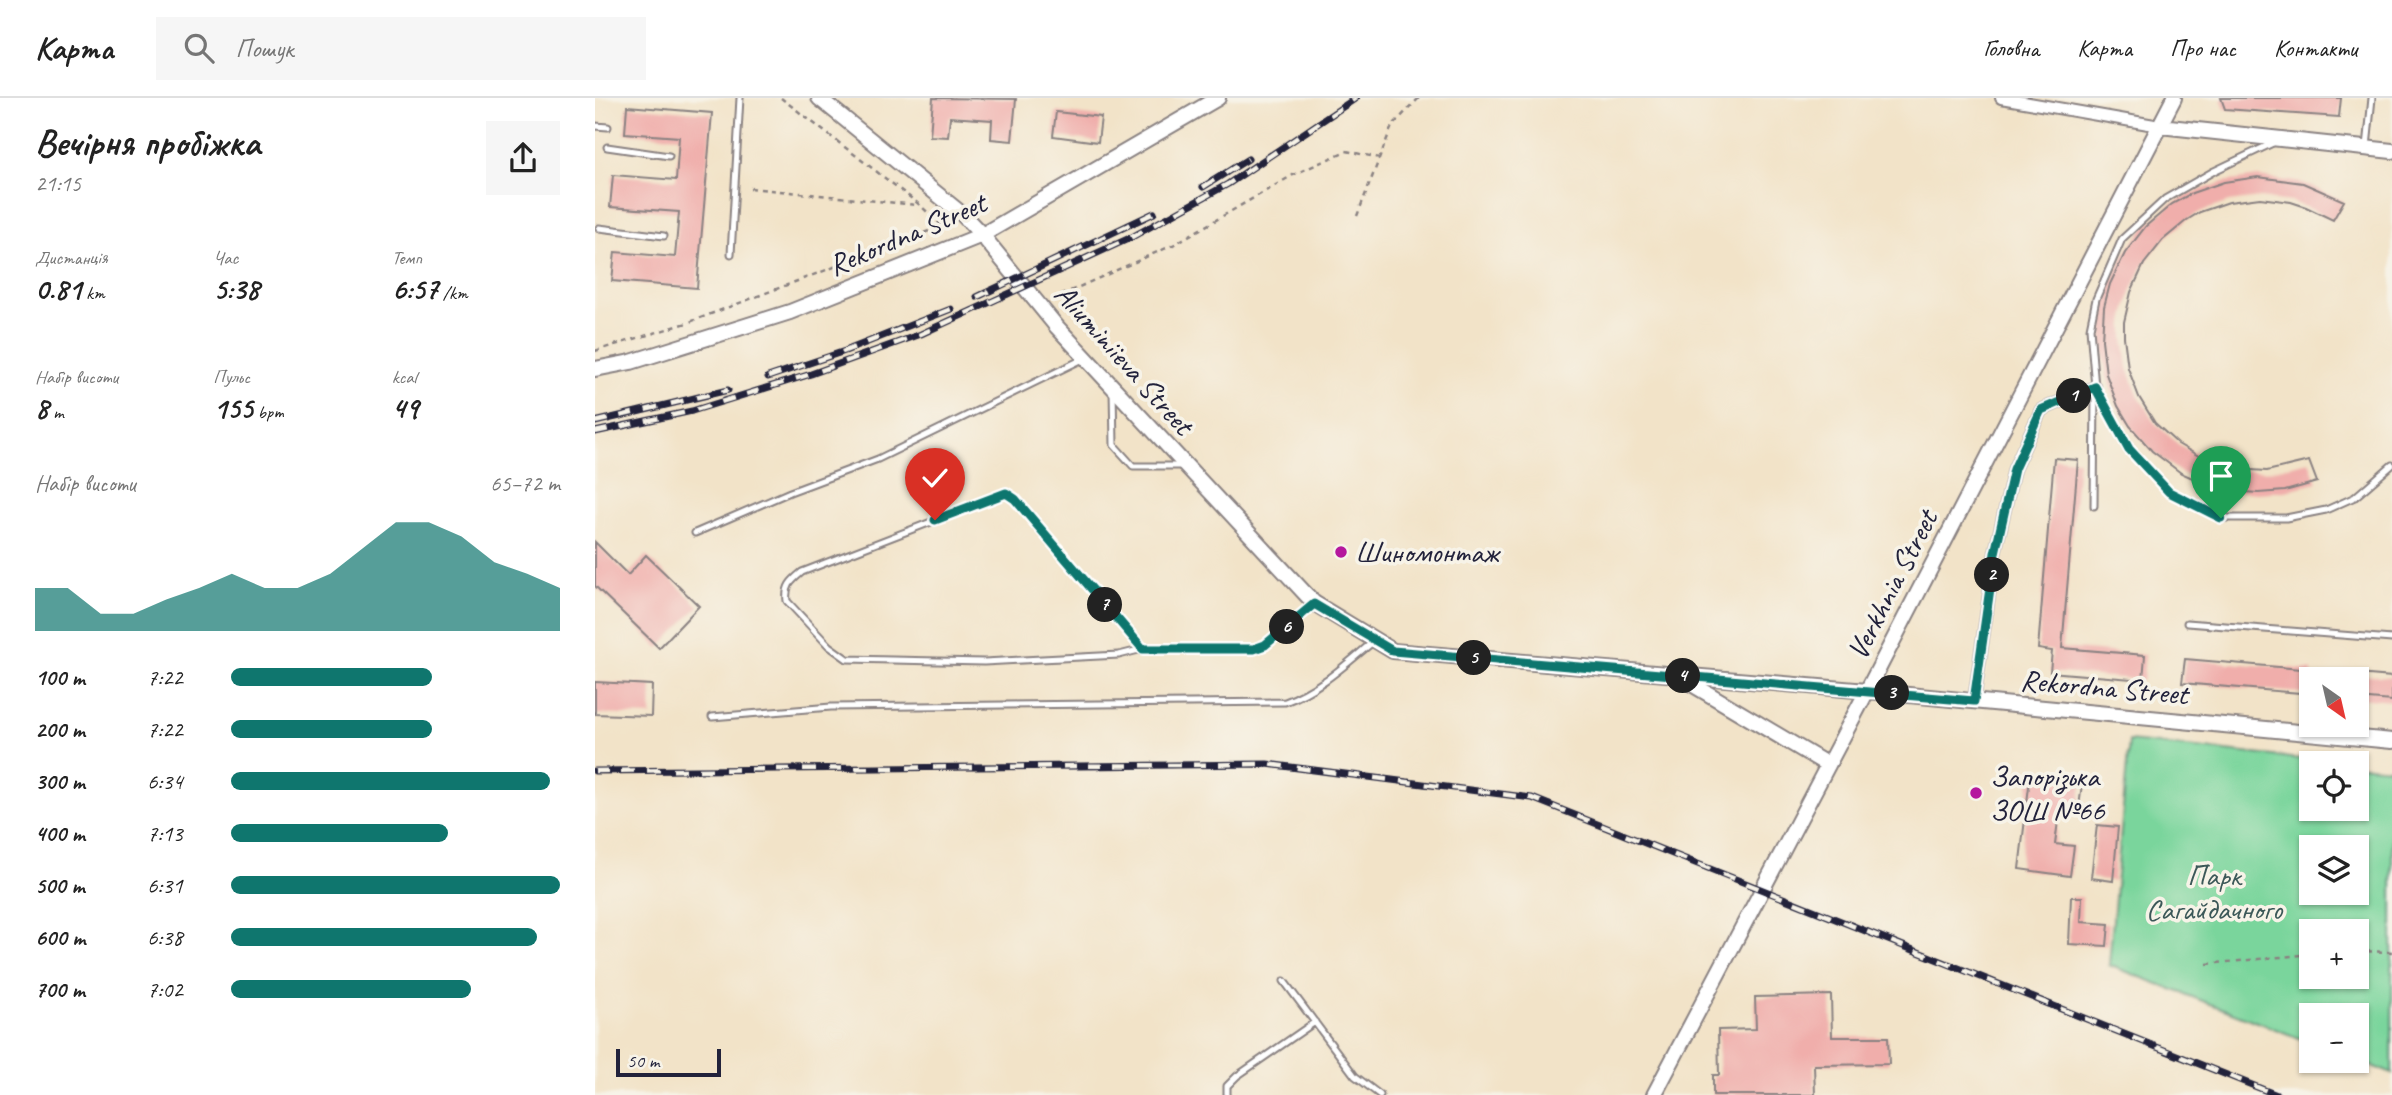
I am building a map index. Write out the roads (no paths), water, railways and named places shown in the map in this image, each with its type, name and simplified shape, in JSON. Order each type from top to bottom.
[{"type":"street","name":"Aliuminiieva Street","points":[[819,98],[963,215],[1086,358],[1314,604],[1393,651]]},
{"type":"street","name":"Rekordna Street","points":[[595,369],[631,362],[790,312],[982,235],[1218,98]]},
{"type":"street","points":[[2001,98],[2160,125],[2392,151]]},
{"type":"street","name":"Verkhnia Street","points":[[1654,1095],[2174,98]]},
{"type":"street","points":[[1974,701],[1995,553],[2014,469],[2041,410],[2095,387]]},
{"type":"street","name":"Rekordna Street","points":[[1393,651],[1867,691],[2392,741]]},
{"type":"street","points":[[1676,675],[1828,765]]},
{"type":"lane","points":[[731,254],[740,98]]},
{"type":"lane","points":[[2367,148],[2372,98]]},
{"type":"lane","points":[[595,126],[608,127]]},
{"type":"lane","points":[[2094,506],[2095,387],[2090,328],[2096,299],[2122,239],[2165,200],[2214,171],[2281,139]]},
{"type":"lane","points":[[607,146],[669,156]]},
{"type":"lane","points":[[599,228],[664,236]]},
{"type":"lane","points":[[695,533],[790,492],[878,459],[1086,358]]},
{"type":"lane","points":[[1113,387],[1114,445],[1126,459],[1133,466],[1187,466]]},
{"type":"lane","points":[[2095,387],[2129,449],[2169,492],[2221,518],[2286,518],[2326,510],[2355,497],[2392,465]]},
{"type":"lane","points":[[1143,649],[1015,499],[1006,493],[802,572],[789,584],[786,593],[787,601],[829,646],[847,659],[983,662],[1119,655],[1143,649],[1254,649],[1265,645],[1314,604]]},
{"type":"lane","points":[[2187,623],[2392,639]]},
{"type":"lane","points":[[712,717],[831,707],[1285,702],[1324,682],[1376,639]]},
{"type":"lane","points":[[1284,981],[1355,1076],[1380,1095]]},
{"type":"lane","points":[[1227,1095],[1227,1086],[1237,1076],[1315,1022]]},
{"type":"railway","points":[[595,432],[692,411],[811,374],[921,334],[1130,238],[1228,184],[1356,98]]},
{"type":"railway","points":[[1203,187],[1248,159]]},
{"type":"railway","points":[[977,297],[1154,213]]},
{"type":"railway","points":[[768,377],[845,351],[951,309]]},
{"type":"railway","points":[[595,422],[728,390]]},
{"type":"railway","points":[[595,771],[1267,764],[1532,798],[2277,1095]]},
{"type":"place","name":"Шиномонтаж","points":[[1341,552]]},
{"type":"place","name":"Запорізька ЗОШ №66","points":[[1976,793]]},
{"type":"park label","name":"Парк Сагайдачного","points":[[2214,892]]}]
